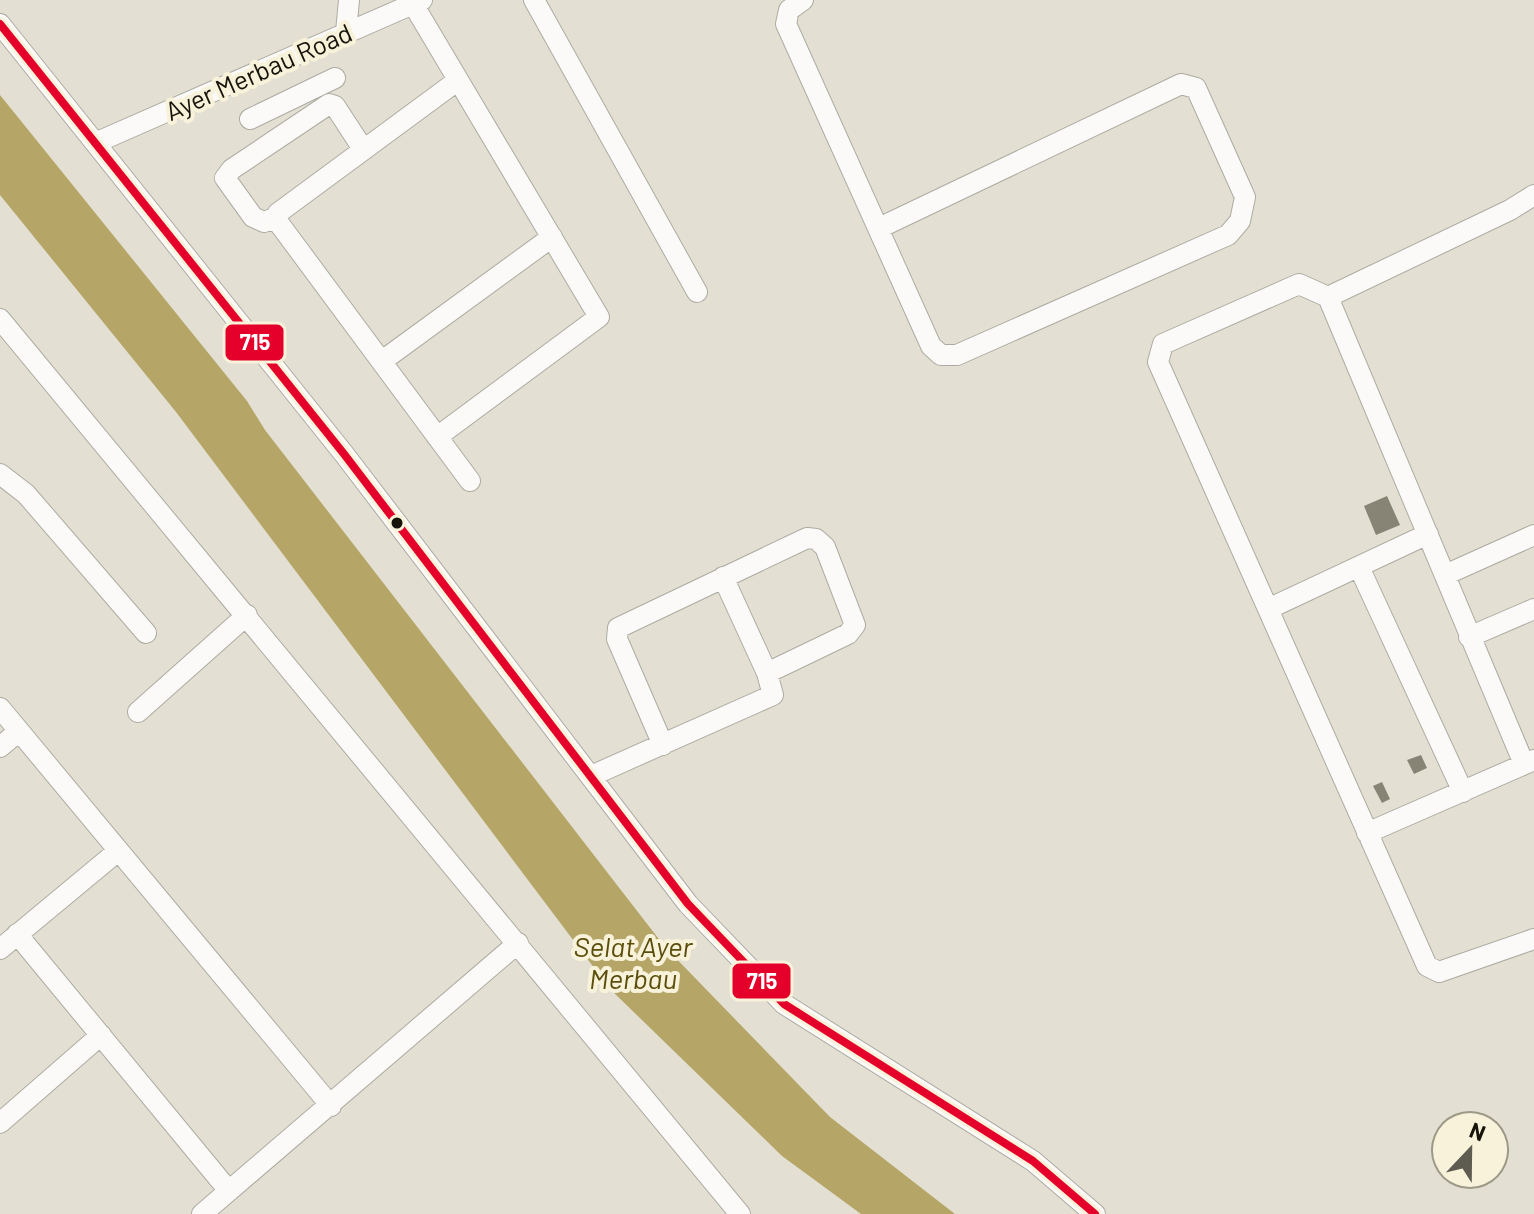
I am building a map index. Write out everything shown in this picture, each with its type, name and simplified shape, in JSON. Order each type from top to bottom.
[{"type":"street","points":[[346,32],[349,0]]},
{"type":"street","points":[[803,0],[789,10],[786,24],[931,346],[949,356],[1228,235],[1240,221],[1245,197],[1196,88],[1181,84],[879,228]]},
{"type":"street","points":[[538,1],[697,292]]},
{"type":"street","points":[[418,2],[457,81],[597,311],[597,321],[437,437]]},
{"type":"street","name":"Ayer Merbau Road","points":[[95,143],[418,2]]},
{"type":"street","points":[[0,24],[344,454],[688,904],[784,1004],[1013,1148],[1095,1214]]},
{"type":"street","points":[[250,119],[335,78]]},
{"type":"street","points":[[363,149],[335,106],[329,104],[229,172],[225,178],[253,217],[264,222],[275,218],[457,81]]},
{"type":"street","points":[[1328,297],[1510,210],[1534,195]]},
{"type":"street","points":[[275,218],[470,481]]},
{"type":"street","points":[[382,361],[552,237]]},
{"type":"street","points":[[1367,833],[1529,762],[1469,637],[1328,297],[1299,284],[1163,344],[1157,355],[1268,609],[1367,833],[1427,966],[1433,972],[1534,939]]},
{"type":"street","points":[[0,319],[740,1214]]},
{"type":"street","points":[[0,474],[26,494],[146,633]]},
{"type":"street","points":[[1268,609],[1428,534]]},
{"type":"street","points":[[1445,575],[1534,535]]},
{"type":"street","points":[[663,745],[617,639],[618,628],[807,538],[816,539],[825,547],[855,625],[848,634],[767,673]]},
{"type":"street","points":[[1359,567],[1463,792]]},
{"type":"street","points":[[591,776],[770,698],[774,689],[723,577]]},
{"type":"street","points":[[1469,637],[1534,609]]},
{"type":"street","points":[[138,712],[247,615]]},
{"type":"street","points":[[0,708],[331,1106]]},
{"type":"street","points":[[0,747],[19,731]]},
{"type":"street","points":[[0,949],[118,851]]},
{"type":"street","points":[[17,934],[229,1191]]},
{"type":"street","points":[[202,1214],[518,943]]},
{"type":"street","points":[[0,1123],[101,1035]]},
{"type":"water","name":"Selat Ayer Merbau","points":[[0,95],[247,401],[265,430],[665,947],[830,1117],[955,1214],[861,1214],[782,1156],[610,989],[176,412],[0,195]]},
{"type":"building","points":[[1387,496],[1400,525],[1376,535],[1364,506]]},
{"type":"building","points":[[1421,755],[1427,768],[1414,774],[1407,760]]},
{"type":"building","points":[[1382,782],[1390,799],[1382,803],[1373,786]]},
{"type":"transit line","name":"715","points":[[0,24],[344,454],[688,904],[784,1004],[1033,1161],[1095,1214]]}]
